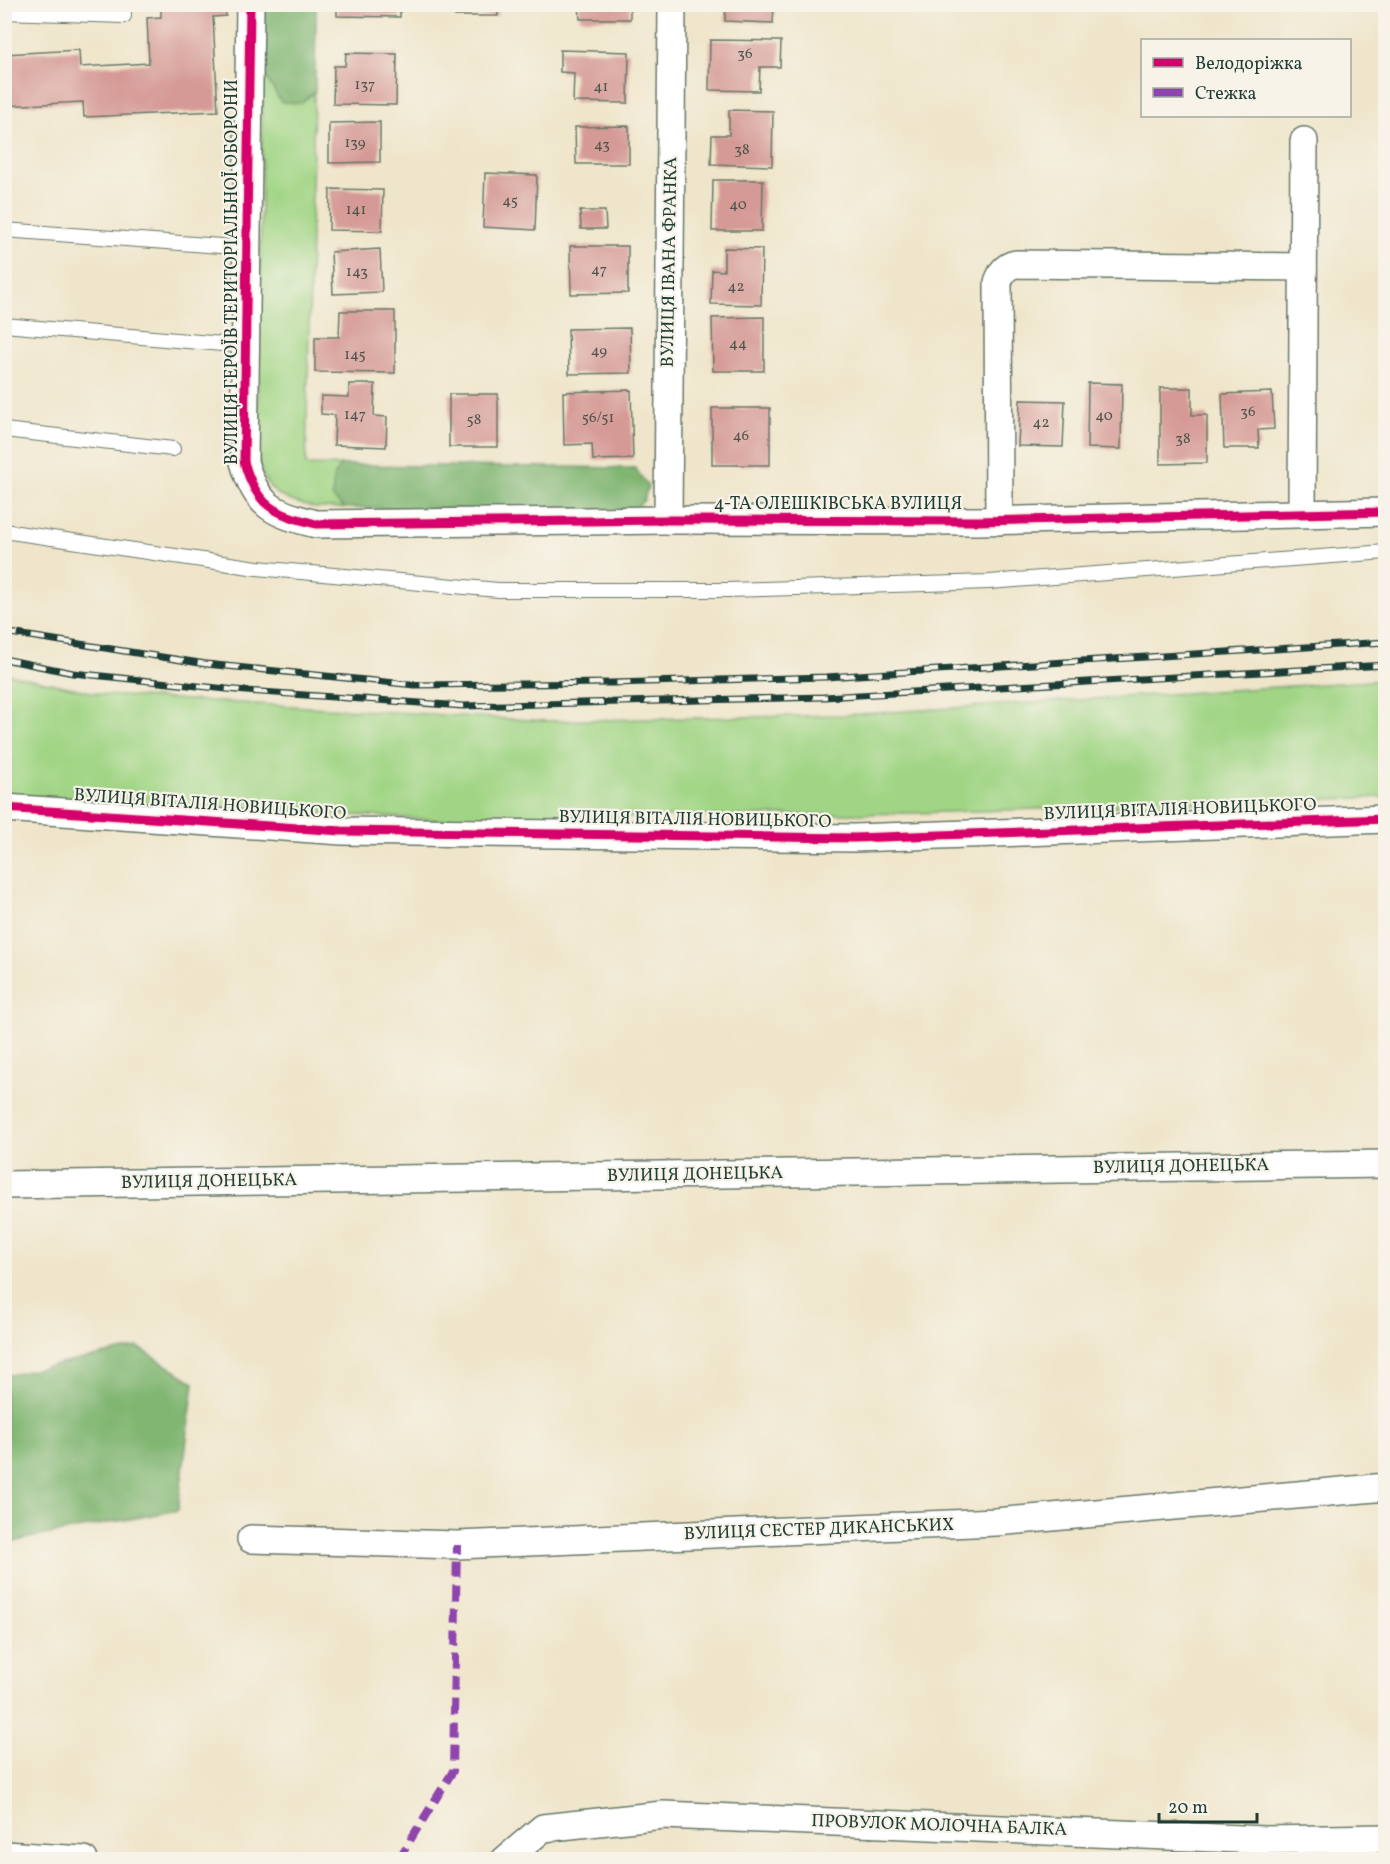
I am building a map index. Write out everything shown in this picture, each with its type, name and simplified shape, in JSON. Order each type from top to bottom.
[{"type":"street","name":"ВУЛИЦЯ ГЕРОЇВ ТЕРИТОРІАЛЬНОЇ ОБОРОНИ","points":[[250,4],[244,462],[249,481],[258,496],[270,508],[291,518]]},
{"type":"street","name":"ВУЛИЦЯ ІВАНА ФРАНКА","points":[[668,520],[672,4]]},
{"type":"street","points":[[1302,513],[1304,141]]},
{"type":"street","points":[[999,520],[998,282],[1001,273],[1008,266],[1016,264],[1303,267]]},
{"type":"street","name":"4-ТА ОЛЕШКІВСЬКА ВУЛИЦЯ","points":[[291,518],[316,524],[668,520],[999,520],[1386,512]]},
{"type":"street","name":"ВУЛИЦЯ ВІТАЛІЯ НОВИЦЬКОГО","points":[[4,808],[342,831],[854,838],[1386,819]]},
{"type":"street","name":"ВУЛИЦЯ ДОНЕЦЬКА","points":[[4,1185],[1386,1164]]},
{"type":"street","name":"ВУЛИЦЯ СЕСТЕР ДИКАНСЬКИХ","points":[[250,1539],[457,1545],[984,1523],[1386,1486]]},
{"type":"street","name":"ПРОВУЛОК МОЛОЧНА БАЛКА","points":[[505,1860],[543,1828],[663,1815],[1265,1840],[1386,1838]]},
{"type":"street","points":[[4,1855],[84,1860]]},
{"type":"lane","points":[[4,12],[124,16],[124,4]]},
{"type":"lane","points":[[4,230],[248,248]]},
{"type":"lane","points":[[4,325],[245,346]]},
{"type":"lane","points":[[4,430],[174,449]]},
{"type":"lane","points":[[4,531],[257,568],[498,590],[726,590],[989,582],[1386,552]]},
{"type":"green space","points":[[264,5],[316,5],[306,465],[635,468],[635,510],[315,508],[282,497],[269,485],[260,466],[257,452]]},
{"type":"green space","points":[[264,5],[316,5],[315,92],[301,103],[281,102],[263,72]]},
{"type":"green space","points":[[340,465],[635,468],[648,486],[644,500],[635,510],[344,508],[332,497],[334,477]]},
{"type":"green space","points":[[4,673],[105,695],[546,721],[844,715],[1385,680],[1385,797],[915,813],[444,820],[87,801],[5,794]]},
{"type":"green space","points":[[138,1347],[194,1383],[178,1510],[5,1544],[5,1376]]},
{"type":"building","points":[[161,4],[225,4],[226,16],[213,17],[218,111],[84,117],[83,102],[4,106],[4,54],[79,50],[80,67],[149,63],[147,18],[161,17]]},
{"type":"building","points":[[337,4],[400,4],[400,17],[337,16]]},
{"type":"building","points":[[579,4],[630,4],[630,19],[580,19]]},
{"type":"building","points":[[726,4],[774,4],[773,23],[725,21]]},
{"type":"building","points":[[455,5],[498,5],[498,16],[455,16]]},
{"type":"building","points":[[710,40],[781,41],[780,67],[760,67],[759,91],[709,90]]},
{"type":"building","points":[[560,50],[629,52],[628,103],[573,102],[574,73],[560,72]]},
{"type":"building","points":[[346,53],[397,54],[396,105],[333,104],[334,66],[345,66]]},
{"type":"building","points":[[729,110],[773,111],[772,166],[711,164],[712,135],[729,135]]},
{"type":"building","points":[[380,122],[380,162],[329,163],[329,123]]},
{"type":"building","points":[[629,126],[629,164],[576,164],[575,127]]},
{"type":"building","points":[[485,173],[537,175],[535,230],[483,227]]},
{"type":"building","points":[[713,180],[763,180],[762,231],[712,231]]},
{"type":"building","points":[[330,189],[383,190],[382,231],[329,230]]},
{"type":"building","points":[[580,211],[605,211],[606,229],[581,229]]},
{"type":"building","points":[[570,246],[628,246],[628,293],[571,294]]},
{"type":"building","points":[[724,248],[762,249],[761,305],[711,304],[712,270],[724,271]]},
{"type":"building","points":[[380,249],[382,292],[333,294],[331,252]]},
{"type":"building","points":[[340,311],[395,311],[395,373],[315,372],[315,337],[339,337]]},
{"type":"building","points":[[764,317],[764,371],[713,371],[712,318]]},
{"type":"building","points":[[630,328],[631,373],[569,374],[568,329]]},
{"type":"building","points":[[1088,383],[1122,384],[1121,449],[1087,448]]},
{"type":"building","points":[[349,384],[375,384],[374,416],[387,417],[386,447],[334,445],[335,415],[321,414],[321,396],[349,397]]},
{"type":"building","points":[[1160,388],[1192,388],[1192,415],[1207,415],[1207,463],[1160,464]]},
{"type":"building","points":[[631,390],[633,459],[593,460],[592,444],[564,445],[563,392]]},
{"type":"building","points":[[1272,392],[1274,429],[1258,430],[1259,448],[1224,448],[1222,394]]},
{"type":"building","points":[[449,394],[498,394],[498,447],[449,447]]},
{"type":"building","points":[[1020,400],[1065,401],[1063,447],[1018,446]]},
{"type":"building","points":[[712,408],[770,408],[770,465],[712,465]]},
{"type":"railway","points":[[4,632],[206,664],[415,685],[612,683],[826,677],[1386,642]]},
{"type":"railway","points":[[4,659],[73,673],[246,691],[463,706],[824,697],[1386,665]]},
{"type":"marked path","points":[[398,1860],[453,1771],[457,1545]]},
{"type":"cycle path","points":[[250,4],[244,462],[249,477],[261,498],[269,506],[288,516],[316,524],[668,520],[977,521],[1386,512]]},
{"type":"cycle path","points":[[4,808],[342,831],[854,838],[1386,819]]}]
